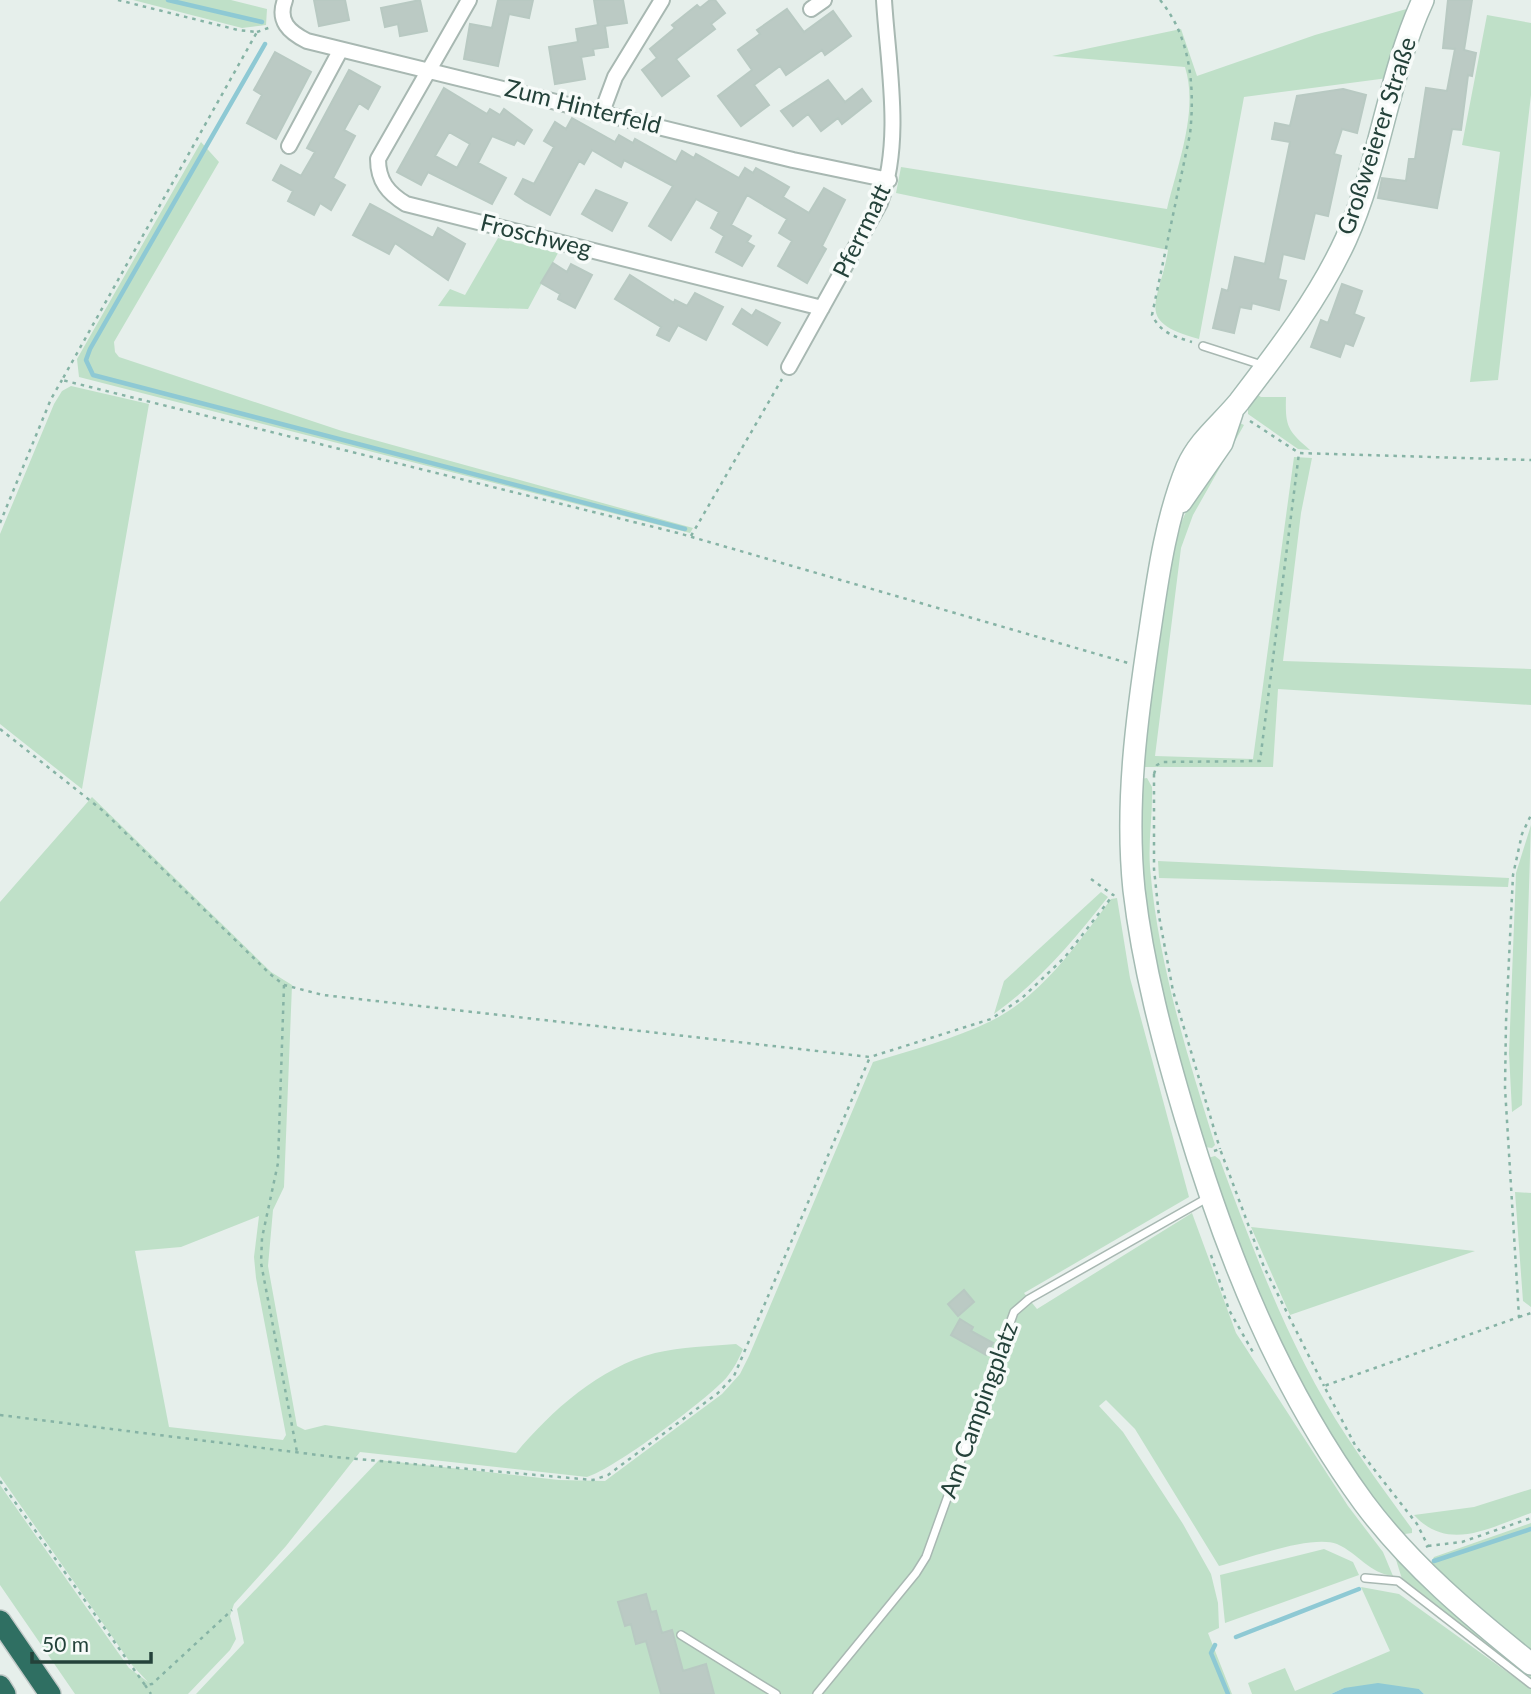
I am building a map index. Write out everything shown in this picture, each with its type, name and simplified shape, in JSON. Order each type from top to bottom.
[{"type":"highway","points":[[0,1621],[50,1694]]},
{"type":"highway","points":[[0,1686],[5,1694]]},
{"type":"street","name":"Zum Hinterfeld","points":[[285,0],[283,22],[292,34],[340,51],[431,69],[793,160],[889,180]]},
{"type":"street","points":[[431,69],[469,0]]},
{"type":"street","points":[[602,111],[615,77],[662,0]]},
{"type":"street","points":[[811,9],[824,0]]},
{"type":"street","name":"Pferrmatt","points":[[789,367],[880,203],[889,180],[893,147],[884,0]]},
{"type":"street","name":"Großweierer Straße","points":[[1145,666],[1160,564],[1175,509],[1206,470],[1222,443],[1234,409],[1311,303],[1346,238],[1423,0]]},
{"type":"street","points":[[289,146],[340,51]]},
{"type":"street","name":"Froschweg","points":[[431,69],[379,159],[378,174],[394,197],[420,207],[822,309]]},
{"type":"street","points":[[1145,666],[1144,774],[1134,888],[1157,1021],[1209,1196],[1260,1323],[1286,1378],[1323,1442],[1366,1505],[1438,1587],[1531,1664]]},
{"type":"lane","points":[[1203,346],[1266,366]]},
{"type":"lane","name":"Am Campingplatz","points":[[817,1694],[916,1573],[926,1557],[1014,1312],[1029,1299],[1209,1196]]},
{"type":"lane","points":[[1366,1578],[1398,1581],[1531,1684]]},
{"type":"lane","points":[[681,1635],[776,1694]]},
{"type":"path","points":[[0,523],[62,380],[257,32],[238,30],[118,0]]},
{"type":"path","points":[[1160,0],[1185,50],[1193,77],[1193,105],[1190,134],[1152,315],[1157,326],[1170,336],[1203,346]]},
{"type":"path","points":[[691,537],[789,367]]},
{"type":"path","points":[[62,380],[691,537],[1145,666]]},
{"type":"path","points":[[1234,409],[1299,453],[1531,460]]},
{"type":"path","points":[[1299,453],[1260,761],[1163,762],[1144,774],[1159,916],[1176,1003],[1220,1149],[1264,1267],[1355,1445],[1417,1524],[1428,1546]]},
{"type":"path","points":[[0,729],[102,810],[270,974],[284,985],[323,995],[870,1057],[991,1019],[1022,998],[1065,957],[1113,895],[1091,880]]},
{"type":"path","points":[[1519,1317],[1505,1088],[1506,1022],[1514,866],[1522,834],[1531,815]]},
{"type":"path","points":[[284,985],[278,1163],[262,1238],[261,1263],[297,1452]]},
{"type":"path","points":[[0,1415],[297,1452],[593,1480],[621,1466],[718,1392],[734,1376],[870,1057]]},
{"type":"path","points":[[1197,1155],[1220,1149]]},
{"type":"path","points":[[1324,1386],[1531,1313]]},
{"type":"path","points":[[0,1481],[151,1694]]},
{"type":"path","points":[[1407,1553],[1428,1546],[1462,1542],[1531,1518]]},
{"type":"path","points":[[145,1685],[152,1684],[232,1611]]},
{"type":"green space","points":[[133,0],[231,0],[267,9],[266,25],[242,28]]},
{"type":"green space","points":[[1410,8],[1388,78],[1244,97],[1199,339],[1178,332],[1165,325],[1158,317],[1155,307],[1168,250],[896,193],[901,167],[1167,209],[1188,120],[1189,84],[1185,67],[1052,56],[1181,29],[1197,76],[1315,35]]},
{"type":"green space","points":[[1487,15],[1531,23],[1531,95],[1498,380],[1470,382],[1500,152],[1462,145]]},
{"type":"green space","points":[[201,142],[219,162],[114,342],[115,352],[119,357],[342,431],[693,528],[690,533],[79,377],[77,359]]},
{"type":"green space","points":[[498,238],[558,253],[528,309],[438,306],[450,289],[465,295]]},
{"type":"green space","points":[[71,386],[149,404],[82,789],[0,724],[0,534],[54,404],[62,391]]},
{"type":"green space","points":[[1256,394],[1261,397],[1286,397],[1289,428],[1310,450],[1298,449],[1248,414],[1248,406]]},
{"type":"green space","points":[[1238,422],[1244,425],[1193,515],[1181,548],[1155,756],[1253,759],[1294,457],[1312,458],[1301,513],[1283,661],[1531,669],[1531,705],[1278,689],[1273,767],[1144,767],[1145,729],[1154,657],[1175,540],[1195,494]]},
{"type":"green space","points":[[1147,778],[1152,787],[1150,867],[1160,938],[1175,1008],[1215,1145],[1212,1148],[1205,1147],[1168,1029],[1140,884],[1141,779]]},
{"type":"green space","points":[[92,797],[271,972],[292,985],[284,1187],[273,1210],[268,1266],[297,1426],[305,1430],[325,1425],[516,1453],[578,1392],[635,1360],[675,1349],[736,1344],[743,1349],[734,1367],[717,1387],[681,1416],[618,1461],[587,1477],[360,1452],[286,1546],[234,1604],[230,1616],[236,1639],[230,1650],[188,1694],[75,1694],[0,1585],[0,1485],[129,1668],[148,1682],[132,1665],[0,1476],[0,902]],"holes":[[[259,1216],[254,1257],[286,1435],[283,1440],[169,1427],[135,1251],[181,1247]]]},
{"type":"green space","points":[[1531,825],[1522,1105],[1512,1112],[1509,1053],[1516,873]]},
{"type":"green space","points":[[1158,861],[1509,878],[1508,887],[1159,878]]},
{"type":"green space","points":[[1101,892],[1108,897],[1069,945],[1026,988],[994,1014],[1004,981]]},
{"type":"green space","points":[[1117,898],[1130,978],[1189,1197],[1024,1293],[1037,1309],[1192,1213],[1236,1333],[1348,1506],[1383,1552],[1393,1576],[1377,1571],[1345,1548],[1326,1542],[1296,1545],[1219,1566],[1135,1429],[1106,1400],[1099,1406],[1123,1432],[1183,1524],[1211,1574],[1218,1603],[1219,1628],[1208,1633],[1232,1694],[196,1694],[244,1643],[237,1609],[379,1460],[559,1480],[605,1481],[722,1394],[740,1374],[749,1356],[873,1062],[933,1044],[991,1021],[1027,998],[1058,967],[1111,899]]},
{"type":"green space","points":[[1215,1156],[1220,1160],[1261,1267],[1308,1371],[1347,1437],[1412,1529],[1412,1533],[1398,1535],[1311,1405],[1242,1259],[1208,1158]]},
{"type":"green space","points":[[1515,1192],[1531,1193],[1531,1307],[1523,1301]]},
{"type":"green space","points":[[1251,1227],[1475,1251],[1290,1315]]},
{"type":"green space","points":[[1531,1489],[1531,1513],[1470,1534],[1441,1533],[1414,1515],[1474,1507]]},
{"type":"green space","points":[[1531,1523],[1531,1655],[1430,1565],[1434,1557]]},
{"type":"green space","points":[[1324,1549],[1353,1562],[1359,1575],[1225,1623],[1220,1575]]},
{"type":"green space","points":[[1393,1550],[1440,1601],[1475,1631],[1531,1672],[1531,1679],[1402,1579]]},
{"type":"green space","points":[[1361,1587],[1399,1594],[1531,1689],[1531,1694],[1424,1694],[1419,1689],[1344,1688],[1331,1694],[1252,1694],[1248,1683],[1285,1668],[1295,1691],[1390,1651]]},
{"type":"water","points":[[1378,1683],[1419,1689],[1424,1694],[1331,1694],[1344,1688]]},
{"type":"building","points":[[314,0],[345,0],[349,20],[319,26]]},
{"type":"building","points":[[420,0],[427,31],[400,36],[398,24],[385,27],[381,8]]},
{"type":"building","points":[[498,0],[533,0],[529,18],[509,14],[498,66],[464,59],[470,24],[492,28]]},
{"type":"building","points":[[594,0],[623,0],[627,23],[605,26],[608,47],[593,49],[594,55],[581,57],[585,79],[555,84],[549,47],[578,42],[576,29],[598,25]]},
{"type":"building","points":[[710,0],[715,0],[725,13],[711,24],[715,29],[676,59],[689,76],[662,96],[642,70],[657,58],[650,49],[675,28],[672,25],[697,5],[700,8]]},
{"type":"building","points":[[1448,0],[1472,0],[1464,50],[1476,53],[1472,76],[1468,75],[1461,130],[1452,129],[1437,208],[1378,198],[1382,178],[1406,181],[1409,159],[1415,159],[1426,88],[1447,91],[1455,49],[1443,48]]},
{"type":"building","points":[[787,9],[804,32],[833,11],[851,36],[825,55],[822,50],[786,75],[780,66],[754,85],[769,105],[741,126],[718,96],[752,70],[738,50],[760,34],[757,30]]},
{"type":"building","points":[[275,52],[311,72],[276,139],[247,123],[262,95],[254,90]]},
{"type":"building","points":[[349,70],[380,87],[368,109],[359,103],[344,130],[355,136],[333,178],[345,185],[331,210],[320,203],[314,215],[288,201],[293,191],[273,180],[281,165],[301,176],[315,152],[307,148]]},
{"type":"building","points":[[828,80],[845,102],[862,89],[871,101],[842,124],[838,118],[821,131],[808,114],[793,126],[781,111]]},
{"type":"building","points":[[444,88],[487,114],[490,109],[500,115],[504,109],[532,130],[524,144],[517,140],[514,145],[492,136],[478,163],[506,178],[492,204],[428,172],[421,185],[397,172]],"holes":[[[449,132],[470,144],[457,168],[435,156]]]},
{"type":"building","points":[[1343,89],[1366,95],[1357,133],[1342,129],[1334,154],[1341,156],[1328,216],[1315,213],[1304,259],[1283,254],[1278,279],[1286,281],[1279,310],[1252,303],[1251,309],[1240,307],[1234,333],[1213,328],[1222,289],[1228,291],[1235,257],[1265,264],[1290,142],[1272,139],[1275,123],[1290,126],[1297,96]]},
{"type":"building","points":[[572,118],[615,142],[619,135],[633,143],[635,139],[676,162],[682,151],[694,158],[696,154],[739,178],[745,168],[753,173],[756,168],[789,187],[783,197],[809,213],[824,188],[845,200],[822,246],[826,249],[807,283],[778,266],[792,241],[779,233],[787,219],[747,195],[731,225],[751,236],[747,242],[754,246],[742,266],[716,252],[724,236],[711,228],[719,212],[696,199],[671,240],[649,226],[673,186],[624,160],[621,167],[592,150],[584,164],[579,161],[550,215],[515,194],[523,179],[534,184],[554,147],[544,141],[555,122],[566,129]]},
{"type":"building","points":[[596,190],[627,203],[612,231],[582,214]]},
{"type":"building","points":[[370,204],[433,238],[438,228],[465,244],[448,280],[395,243],[389,254],[353,235]]},
{"type":"building","points":[[553,263],[567,272],[571,264],[592,275],[575,308],[558,299],[560,294],[541,283]]},
{"type":"building","points":[[630,275],[674,303],[675,300],[687,306],[695,293],[723,307],[706,340],[678,325],[669,341],[657,335],[661,327],[615,299]]},
{"type":"building","points":[[1342,284],[1362,291],[1354,314],[1364,318],[1353,346],[1345,343],[1340,357],[1311,347],[1321,320],[1328,323]]},
{"type":"building","points":[[742,309],[752,316],[756,310],[780,323],[767,345],[733,324]]},
{"type":"building","points":[[964,1290],[974,1302],[958,1316],[948,1304]]},
{"type":"building","points":[[960,1319],[973,1327],[971,1331],[993,1343],[986,1355],[951,1335]]},
{"type":"building","points":[[646,1594],[651,1612],[656,1611],[662,1633],[672,1630],[683,1671],[706,1664],[714,1694],[661,1694],[646,1641],[636,1644],[631,1624],[625,1626],[618,1602]]},
{"type":"waterway","points":[[168,0],[262,22]]},
{"type":"waterway","points":[[265,44],[90,349],[86,360],[93,375],[685,529]]},
{"type":"waterway","points":[[1434,1561],[1531,1529]]},
{"type":"waterway","points":[[1236,1637],[1359,1589]]},
{"type":"waterway","points":[[1215,1645],[1211,1653],[1228,1694]]}]
